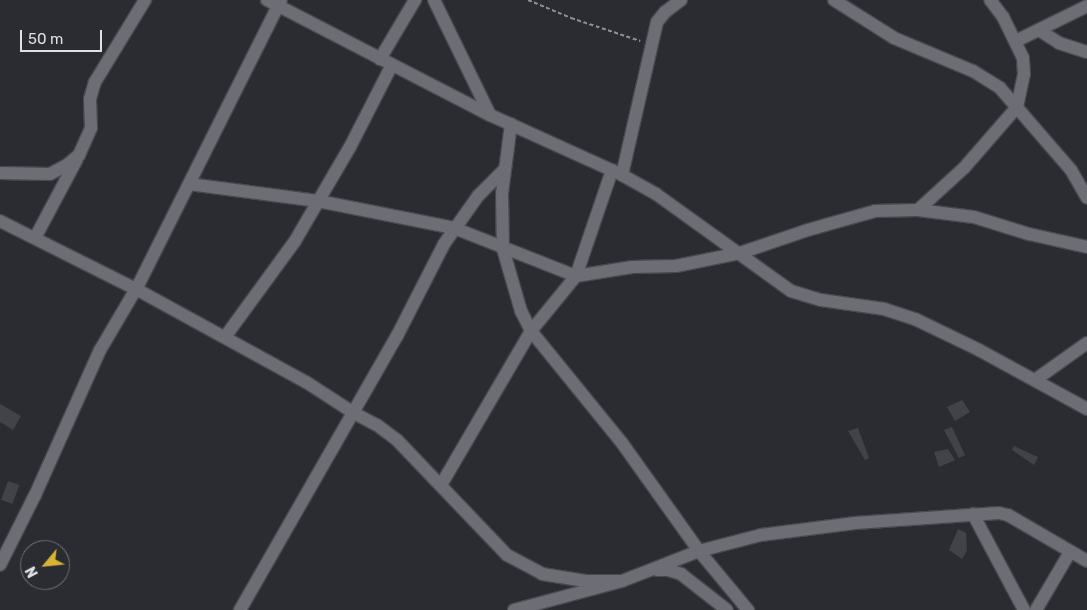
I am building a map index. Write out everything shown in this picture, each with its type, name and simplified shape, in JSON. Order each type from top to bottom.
[{"type":"street","points":[[35,238],[79,155],[91,128],[90,98],[95,82],[145,0]]},
{"type":"street","points":[[380,59],[415,0]]},
{"type":"street","points":[[434,0],[490,115]]},
{"type":"street","points":[[441,485],[531,331],[576,276],[617,173],[652,50],[650,46],[657,22],[665,12],[681,0]]},
{"type":"street","points":[[834,0],[894,38],[973,71],[1000,88],[1071,170],[1087,198]]},
{"type":"street","points":[[918,210],[964,168],[1017,107],[1024,74],[1023,58],[1003,18],[990,0]]},
{"type":"street","points":[[0,565],[35,495],[100,350],[136,289],[189,184],[276,2],[380,59],[490,115],[617,173],[656,194],[791,290],[821,300],[884,308],[915,319],[1035,380],[1087,409]]},
{"type":"street","points":[[1016,41],[1087,6]]},
{"type":"street","points":[[1038,30],[1059,43],[1087,52]]},
{"type":"street","points":[[225,337],[295,241],[350,147],[392,65]]},
{"type":"street","points":[[511,124],[502,193],[503,249],[521,312],[531,331],[622,443],[699,551],[748,610]]},
{"type":"street","points":[[0,173],[50,174],[67,165],[79,155]]},
{"type":"street","points":[[240,610],[354,413],[454,228],[478,196],[504,170]]},
{"type":"street","points":[[189,184],[318,201],[454,228],[503,249],[576,276],[632,268],[676,266],[740,253],[808,230],[875,211],[918,210],[974,217],[1030,234],[1087,247]]},
{"type":"street","points":[[0,221],[136,289],[225,337],[306,382],[354,413],[377,425],[397,440],[507,555],[542,574],[585,581],[622,582]]},
{"type":"street","points":[[1035,380],[1087,343]]},
{"type":"street","points":[[514,610],[622,582],[699,551],[770,534],[855,523],[999,513],[1008,515],[1087,561]]},
{"type":"street","points":[[973,514],[1024,610]]},
{"type":"street","points":[[1036,610],[1070,552]]},
{"type":"street","points":[[649,572],[662,569],[681,574],[727,610]]},
{"type":"path","points":[[528,0],[571,18],[650,46]]},
{"type":"building","points":[[962,400],[970,412],[955,421],[947,407]]},
{"type":"building","points":[[0,404],[21,416],[13,430],[0,422]]},
{"type":"building","points":[[952,427],[965,455],[959,458],[944,430]]},
{"type":"building","points":[[858,428],[869,458],[865,460],[848,431]]},
{"type":"building","points":[[1014,446],[1038,457],[1034,465],[1012,450]]},
{"type":"building","points":[[948,449],[955,460],[939,467],[934,452]]},
{"type":"building","points":[[8,481],[19,485],[12,504],[1,500]]},
{"type":"building","points":[[958,529],[966,533],[967,551],[962,559],[949,550]]}]
